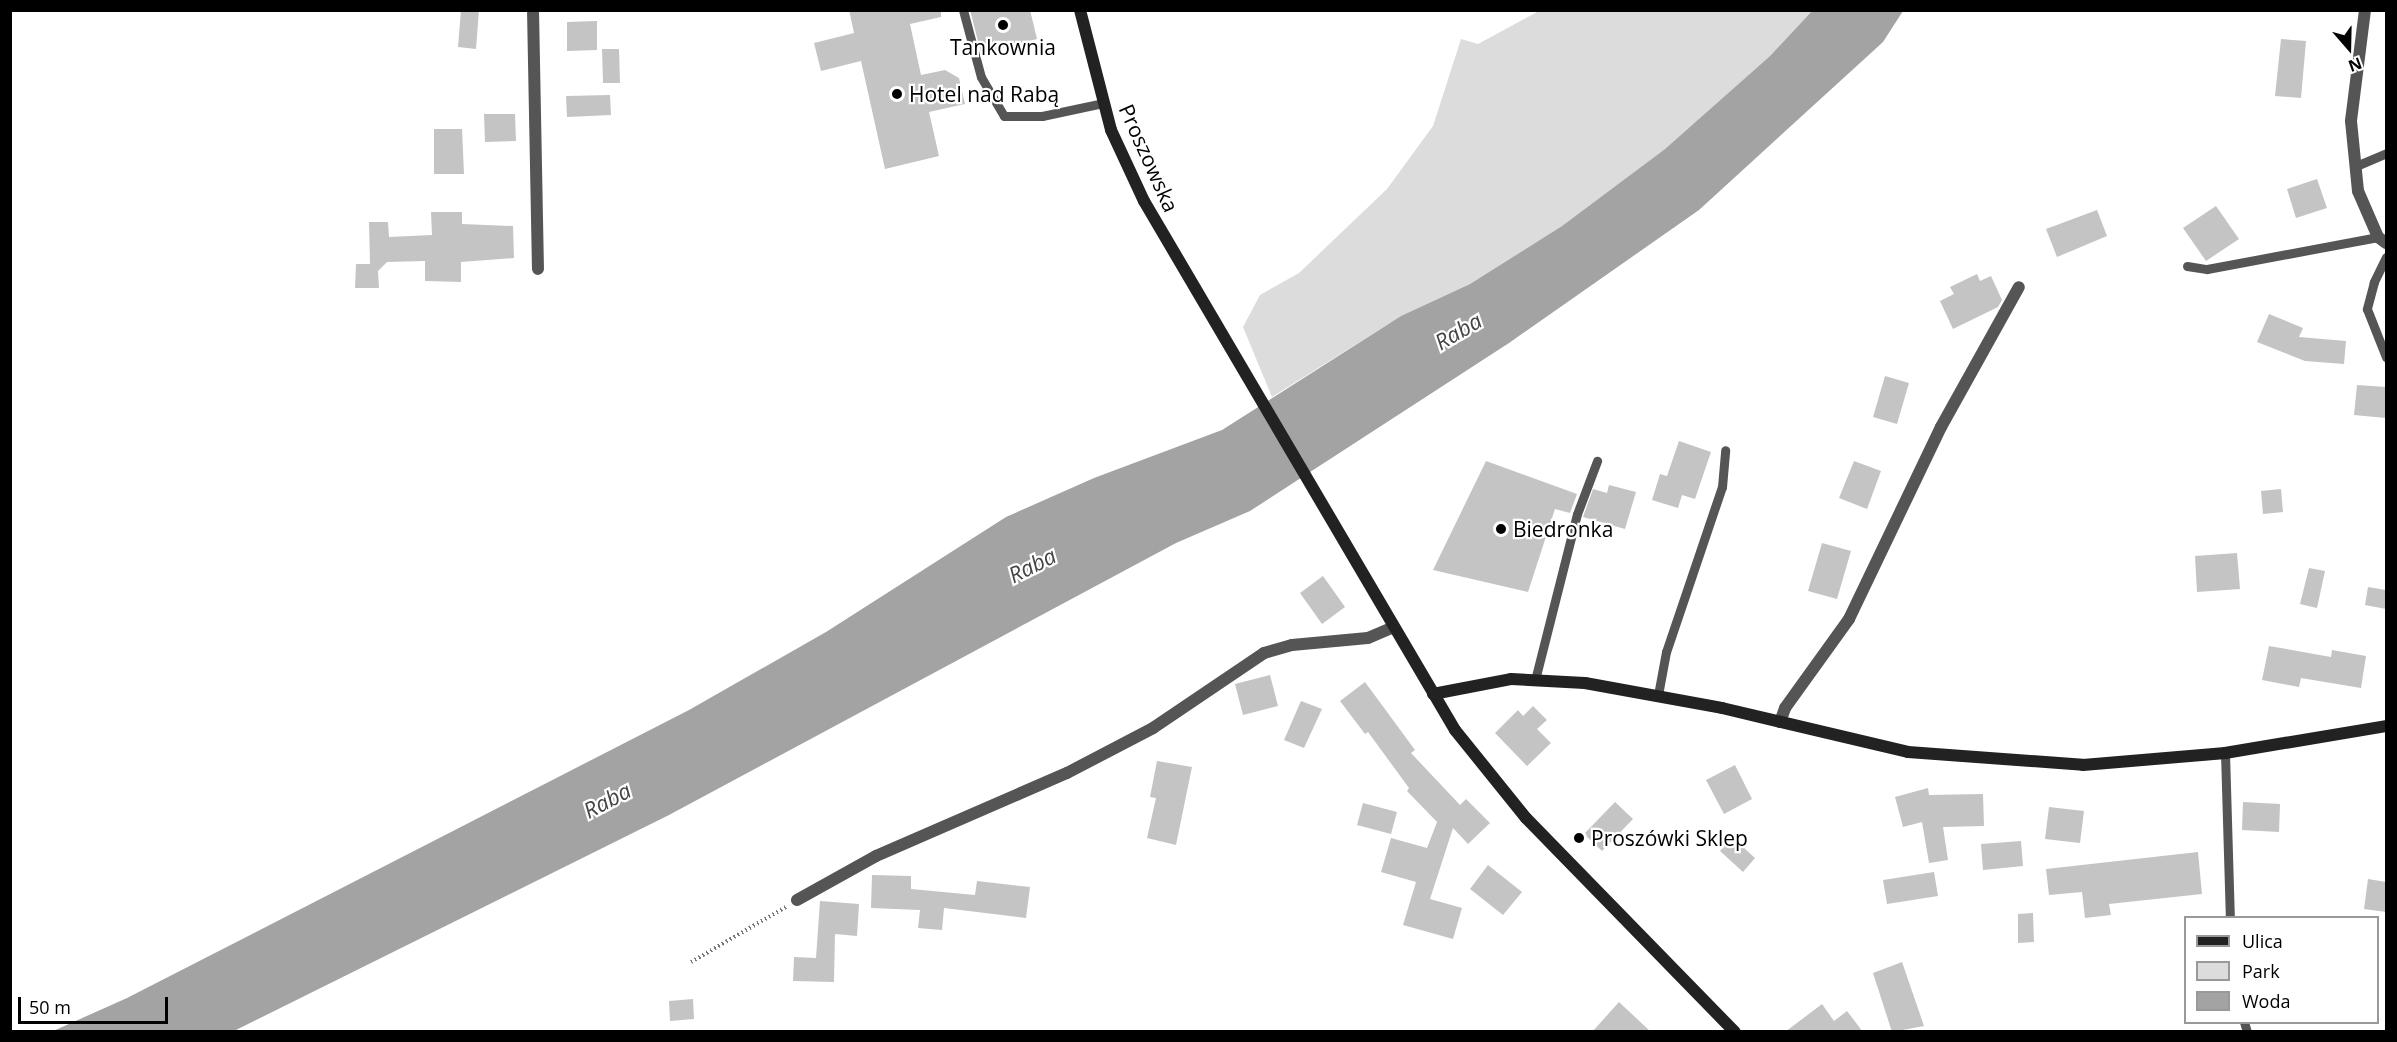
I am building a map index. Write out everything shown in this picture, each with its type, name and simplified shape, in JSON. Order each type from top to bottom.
[{"type":"main road","name":"Proszowska","points":[[1080,10],[1102,103],[1139,191],[1433,694],[1485,770],[1526,818],[1735,1032]]},
{"type":"main road","points":[[1433,694],[1465,685],[1534,680],[1585,683],[1658,694],[1908,752],[2002,760],[2120,764],[2225,753],[2386,726]]},
{"type":"street","points":[[533,10],[537,269]]},
{"type":"street","points":[[2365,10],[2351,122],[2358,191],[2382,240]]},
{"type":"street","points":[[1780,722],[1785,708],[1849,619],[1941,427],[2019,287]]},
{"type":"street","points":[[797,900],[876,856],[1067,773],[1143,733],[1184,710],[1264,653],[1292,645],[1368,638],[1394,627]]},
{"type":"lane","points":[[963,10],[981,77],[1004,116],[1042,116],[1102,103]]},
{"type":"lane","points":[[2356,166],[2386,153]]},
{"type":"lane","points":[[2187,266],[2207,269],[2382,240]]},
{"type":"lane","points":[[2386,257],[2374,282],[2367,309],[2386,357]]},
{"type":"lane","points":[[1658,694],[1666,652],[1722,487],[1725,450]]},
{"type":"lane","points":[[1534,680],[1574,525],[1597,461]]},
{"type":"lane","points":[[2225,753],[2230,916]]},
{"type":"path","points":[[692,962],[797,900]]},
{"type":"green space","points":[[1539,11],[1812,11],[1770,56],[1665,149],[1562,226],[1470,284],[1401,316],[1272,397],[1243,327],[1260,295],[1299,273],[1387,189],[1433,126],[1461,39],[1478,44]]},
{"type":"water","name":"Raba","points":[[1812,11],[1903,11],[1883,42],[1699,210],[1509,343],[1250,511],[1176,543],[669,815],[234,1031],[51,1032],[127,998],[689,710],[826,632],[1006,517],[1094,478],[1222,430],[1401,316],[1470,284],[1562,226],[1665,149],[1770,56]]},
{"type":"building","points":[[461,10],[479,10],[476,49],[458,47]]},
{"type":"building","name":"Hotel nad Rabą","points":[[849,10],[941,10],[941,17],[910,24],[921,75],[945,70],[959,78],[965,104],[929,112],[939,156],[885,169],[861,61],[821,71],[814,43],[854,33]]},
{"type":"building","name":"Tankownia","points":[[970,10],[1030,10],[1037,39],[981,53]]},
{"type":"building","points":[[597,21],[597,50],[567,51],[567,22]]},
{"type":"building","points":[[2281,39],[2306,41],[2301,98],[2275,96]]},
{"type":"building","points":[[602,49],[619,49],[620,83],[603,83]]},
{"type":"building","points":[[610,95],[611,115],[567,117],[566,96]]},
{"type":"building","points":[[484,114],[515,114],[516,141],[485,142]]},
{"type":"building","points":[[434,129],[462,129],[464,174],[434,174]]},
{"type":"building","points":[[2317,179],[2327,208],[2296,218],[2287,189]]},
{"type":"building","points":[[2216,206],[2239,239],[2206,261],[2183,228]]},
{"type":"building","points":[[2097,210],[2107,236],[2057,257],[2046,229]]},
{"type":"building","points":[[431,212],[462,212],[462,224],[513,226],[514,258],[461,262],[461,282],[425,281],[425,261],[387,262],[378,271],[379,288],[355,288],[356,264],[370,264],[369,222],[388,222],[389,237],[432,235]]},
{"type":"building","points":[[1977,274],[1980,281],[1991,276],[2002,300],[1998,307],[1953,329],[1940,301],[1954,294],[1950,287]]},
{"type":"building","points":[[2269,314],[2303,328],[2299,337],[2346,341],[2344,364],[2305,361],[2257,342]]},
{"type":"building","points":[[1885,376],[1909,383],[1897,424],[1873,417]]},
{"type":"building","points":[[2357,385],[2386,387],[2386,418],[2354,415]]},
{"type":"building","points":[[1679,441],[1711,452],[1695,499],[1682,495],[1678,508],[1652,500],[1660,474],[1667,476]]},
{"type":"building","name":"Biedronka","points":[[1486,461],[1577,494],[1570,513],[1555,509],[1528,592],[1433,570]]},
{"type":"building","points":[[1854,461],[1881,471],[1867,509],[1839,498]]},
{"type":"building","points":[[1609,485],[1636,492],[1625,529],[1583,517],[1593,489],[1607,493]]},
{"type":"building","points":[[2281,489],[2283,512],[2263,514],[2261,491]]},
{"type":"building","points":[[1822,543],[1851,551],[1837,599],[1808,591]]},
{"type":"building","points":[[2237,553],[2240,589],[2197,592],[2195,556]]},
{"type":"building","points":[[2309,568],[2325,571],[2317,608],[2300,604]]},
{"type":"building","points":[[1323,576],[1345,607],[1322,624],[1300,593]]},
{"type":"building","points":[[2368,587],[2386,590],[2386,609],[2365,605]]},
{"type":"building","points":[[2269,646],[2331,657],[2332,650],[2366,656],[2361,688],[2301,678],[2299,687],[2262,680]]},
{"type":"building","points":[[1270,675],[1278,706],[1243,715],[1235,684]]},
{"type":"building","points":[[1365,682],[1415,750],[1411,753],[1460,805],[1466,799],[1490,823],[1468,844],[1453,828],[1430,899],[1462,908],[1453,939],[1403,925],[1416,882],[1381,872],[1391,838],[1427,848],[1437,822],[1407,791],[1409,788],[1368,732],[1365,734],[1340,701]]},
{"type":"building","points":[[1301,701],[1322,709],[1304,748],[1284,740]]},
{"type":"building","points":[[1533,706],[1547,720],[1537,729],[1551,743],[1527,766],[1495,733],[1518,710],[1523,716]]},
{"type":"building","points":[[1157,761],[1192,767],[1176,845],[1147,838],[1156,798],[1150,797]]},
{"type":"building","points":[[1735,765],[1752,799],[1724,814],[1706,780]]},
{"type":"building","points":[[1928,788],[1929,795],[1983,794],[1984,826],[1943,827],[1948,860],[1929,863],[1922,822],[1903,827],[1895,797]]},
{"type":"building","points":[[1615,802],[1633,819],[1602,851],[1584,834]]},
{"type":"building","points":[[2243,802],[2280,804],[2279,832],[2242,830]]},
{"type":"building","points":[[1363,803],[1397,812],[1391,834],[1357,825]]},
{"type":"building","points":[[2049,807],[2084,811],[2080,843],[2045,839]]},
{"type":"building","points":[[1732,837],[1755,858],[1743,872],[1720,851]]},
{"type":"building","points":[[2021,841],[2023,866],[1983,870],[1981,844]]},
{"type":"building","points":[[2198,852],[2202,894],[2109,904],[2111,915],[2085,918],[2082,892],[2049,895],[2046,869]]},
{"type":"building","points":[[1488,865],[1522,892],[1503,915],[1470,889]]},
{"type":"building","points":[[1934,872],[1938,896],[1887,904],[1883,880]]},
{"type":"building","points":[[872,875],[911,876],[911,889],[975,895],[977,881],[1030,887],[1026,918],[944,908],[942,930],[918,928],[920,910],[871,908]]},
{"type":"building","points":[[2368,879],[2386,882],[2386,912],[2364,909]]},
{"type":"building","points":[[820,901],[859,904],[857,936],[835,934],[834,982],[793,981],[794,957],[816,958]]},
{"type":"building","points":[[2033,913],[2034,942],[2018,943],[2018,914]]},
{"type":"building","points":[[1902,962],[1924,1026],[1892,1032],[1873,973]]},
{"type":"building","points":[[693,999],[694,1019],[670,1021],[669,1001]]},
{"type":"building","points":[[1619,1002],[1651,1032],[1592,1032]]},
{"type":"building","points":[[1822,1004],[1834,1021],[1847,1011],[1863,1032],[1785,1032]]},
{"type":"place","name":"Tankownia","points":[[1003,25]]},
{"type":"place","name":"Hotel nad Rabą","points":[[897,94]]},
{"type":"place","name":"Biedronka","points":[[1501,529]]},
{"type":"place","name":"Proszówki Sklep","points":[[1579,838]]}]
